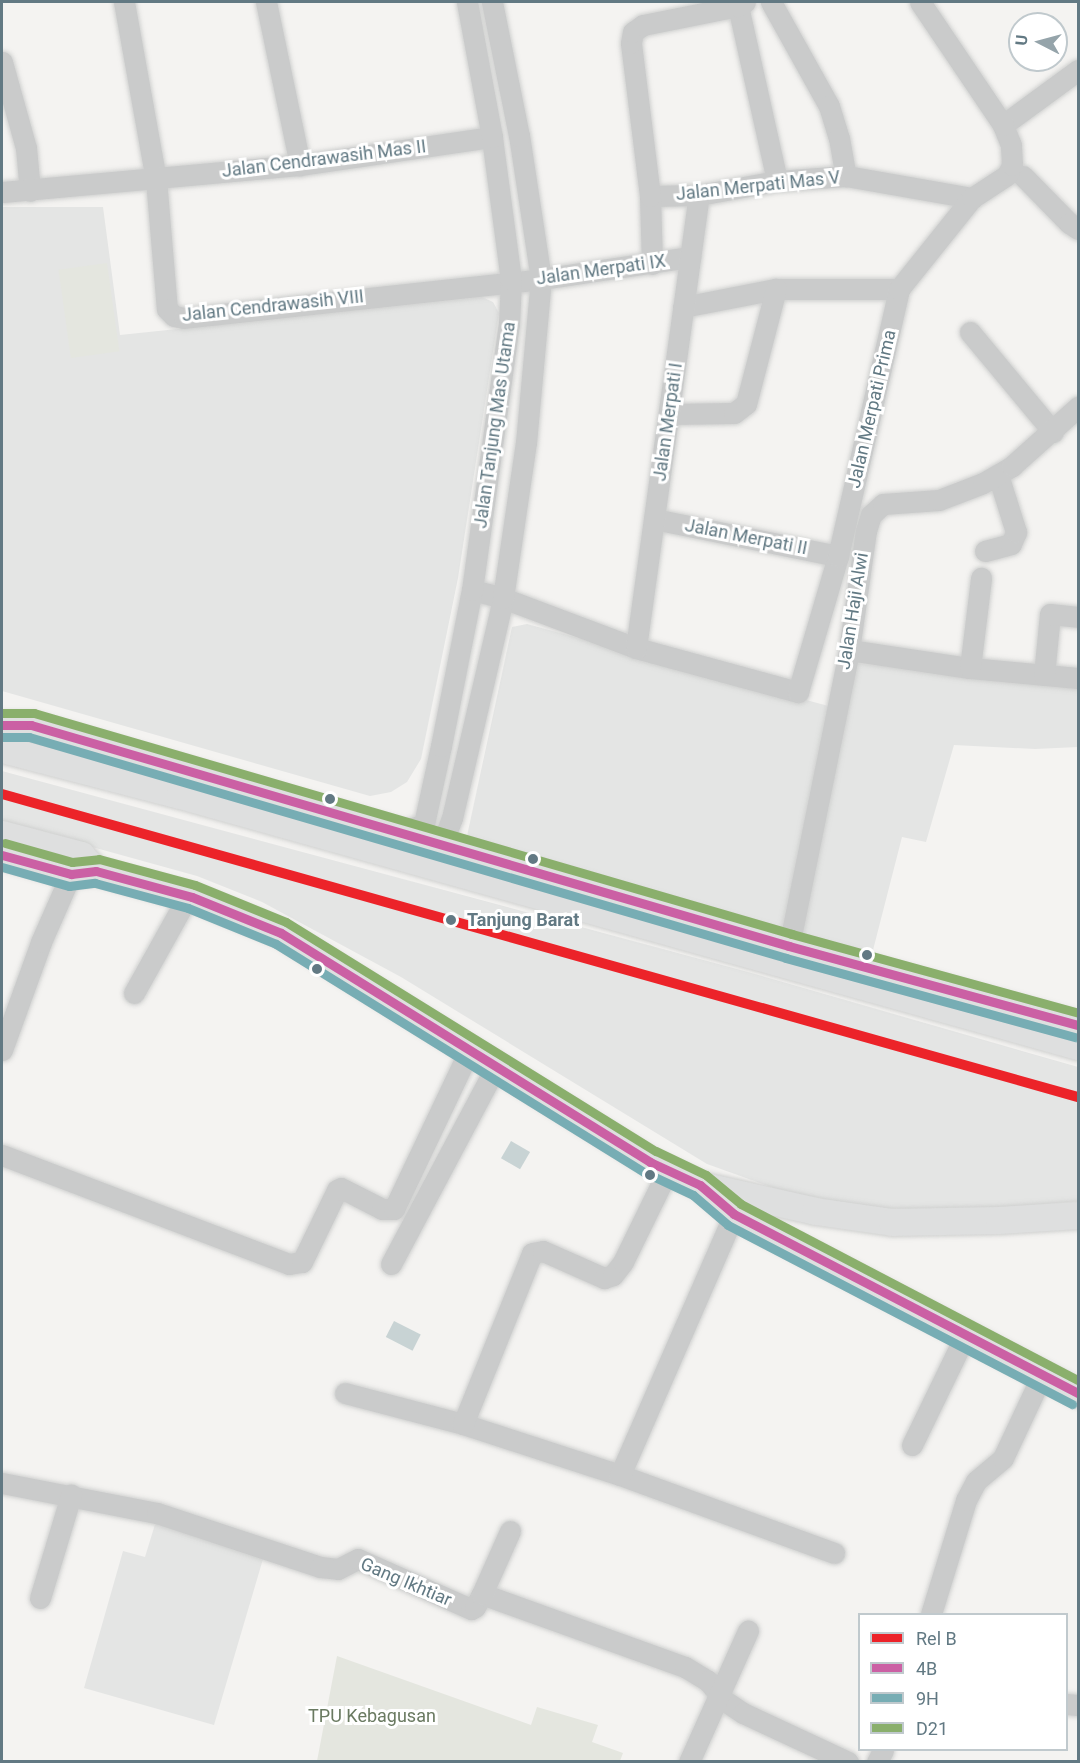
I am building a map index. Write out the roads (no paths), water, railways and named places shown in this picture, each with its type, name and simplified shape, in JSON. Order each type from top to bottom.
[{"type":"main road","points":[[2,725],[32,724],[324,812],[399,845],[442,843],[789,946],[1078,1024]]},
{"type":"main road","points":[[2,749],[180,795],[399,845],[1078,1046]]},
{"type":"main road","points":[[2,834],[81,855],[84,873]]},
{"type":"main road","points":[[2,855],[188,897],[281,933],[667,1172],[700,1185],[815,1211],[892,1222],[988,1221],[1078,1215]]},
{"type":"main road","points":[[700,1185],[734,1214],[1078,1393]]},
{"type":"street","name":"Jalan Cendrawasih VIII","points":[[124,2],[156,179],[167,309],[179,318],[511,280]]},
{"type":"street","points":[[266,2],[300,165]]},
{"type":"street","name":"Jalan Tanjung Mas Utama","points":[[399,845],[424,824],[472,590],[496,432],[509,324],[511,280],[492,137],[467,2]]},
{"type":"street","name":"Jalan Tanjung Mas Utama","points":[[442,843],[452,818],[503,598],[526,443],[541,279],[519,136],[492,2]]},
{"type":"street","points":[[771,2],[829,106],[839,138],[846,176]]},
{"type":"street","points":[[920,2],[1002,125],[1018,170],[1069,223],[1078,229]]},
{"type":"street","points":[[652,264],[650,196],[631,43],[633,32],[643,25],[742,4],[777,181]]},
{"type":"street","points":[[2,62],[26,148],[30,191]]},
{"type":"street","points":[[1002,125],[1078,70]]},
{"type":"street","name":"Jalan Cendrawasih Mas II","points":[[2,192],[300,165],[492,137]]},
{"type":"street","name":"Jalan Merpati Prima","points":[[636,648],[798,693],[838,556],[899,289],[972,198],[1018,170]]},
{"type":"street","name":"Jalan Merpati Mas V","points":[[650,196],[699,195],[777,181],[846,176],[972,198]]},
{"type":"street","name":"Jalan Merpati I","points":[[636,648],[699,195]]},
{"type":"street","name":"Jalan Merpati IX","points":[[511,280],[541,279],[690,257]]},
{"type":"street","points":[[683,308],[776,289],[899,289]]},
{"type":"street","points":[[669,414],[734,412],[746,404],[776,289]]},
{"type":"street","points":[[970,332],[1053,432]]},
{"type":"street","name":"Jalan Haji Alwi","points":[[789,946],[849,650],[866,531],[877,508],[890,502],[939,500],[998,475],[1053,432],[1078,407]]},
{"type":"street","points":[[985,551],[1011,544],[1016,532],[998,475]]},
{"type":"street","name":"Jalan Merpati II","points":[[654,519],[838,556]]},
{"type":"street","points":[[970,668],[981,578]]},
{"type":"street","points":[[472,590],[503,598],[636,648]]},
{"type":"street","points":[[1044,675],[1050,614],[1078,617]]},
{"type":"street","points":[[849,650],[970,668],[1078,678]]},
{"type":"street","points":[[2,713],[32,724]]},
{"type":"street","points":[[2,1050],[41,942],[84,873]]},
{"type":"street","points":[[134,993],[188,897]]},
{"type":"street","points":[[2,1155],[289,1264],[302,1262],[337,1190],[341,1188],[389,1211],[394,1209],[470,1049]]},
{"type":"street","points":[[391,1264],[497,1065]]},
{"type":"street","points":[[463,1424],[532,1253],[543,1251],[604,1278],[613,1275],[623,1262],[667,1172]]},
{"type":"street","points":[[620,1475],[734,1214]]},
{"type":"street","points":[[912,1445],[966,1334]]},
{"type":"street","points":[[934,1606],[966,1500],[976,1481],[1004,1458],[1042,1375]]},
{"type":"street","points":[[345,1394],[463,1424],[620,1475],[834,1553]]},
{"type":"street","name":"Gang Ikhtiar","points":[[2,1483],[157,1513],[320,1567],[338,1569],[358,1559],[471,1609],[475,1607],[482,1594]]},
{"type":"street","points":[[40,1598],[71,1495]]},
{"type":"street","points":[[510,1531],[482,1594],[685,1667],[708,1681],[720,1696],[743,1713],[848,1761]]},
{"type":"street","points":[[689,1761],[748,1631]]},
{"type":"rail line","name":"B","points":[[2,794],[1078,1097]]},
{"type":"place","name":"Tanjung Barat","points":[[451,920]]},
{"type":"park label","name":"TPU Kebagusan","points":[[372,1716]]}]
